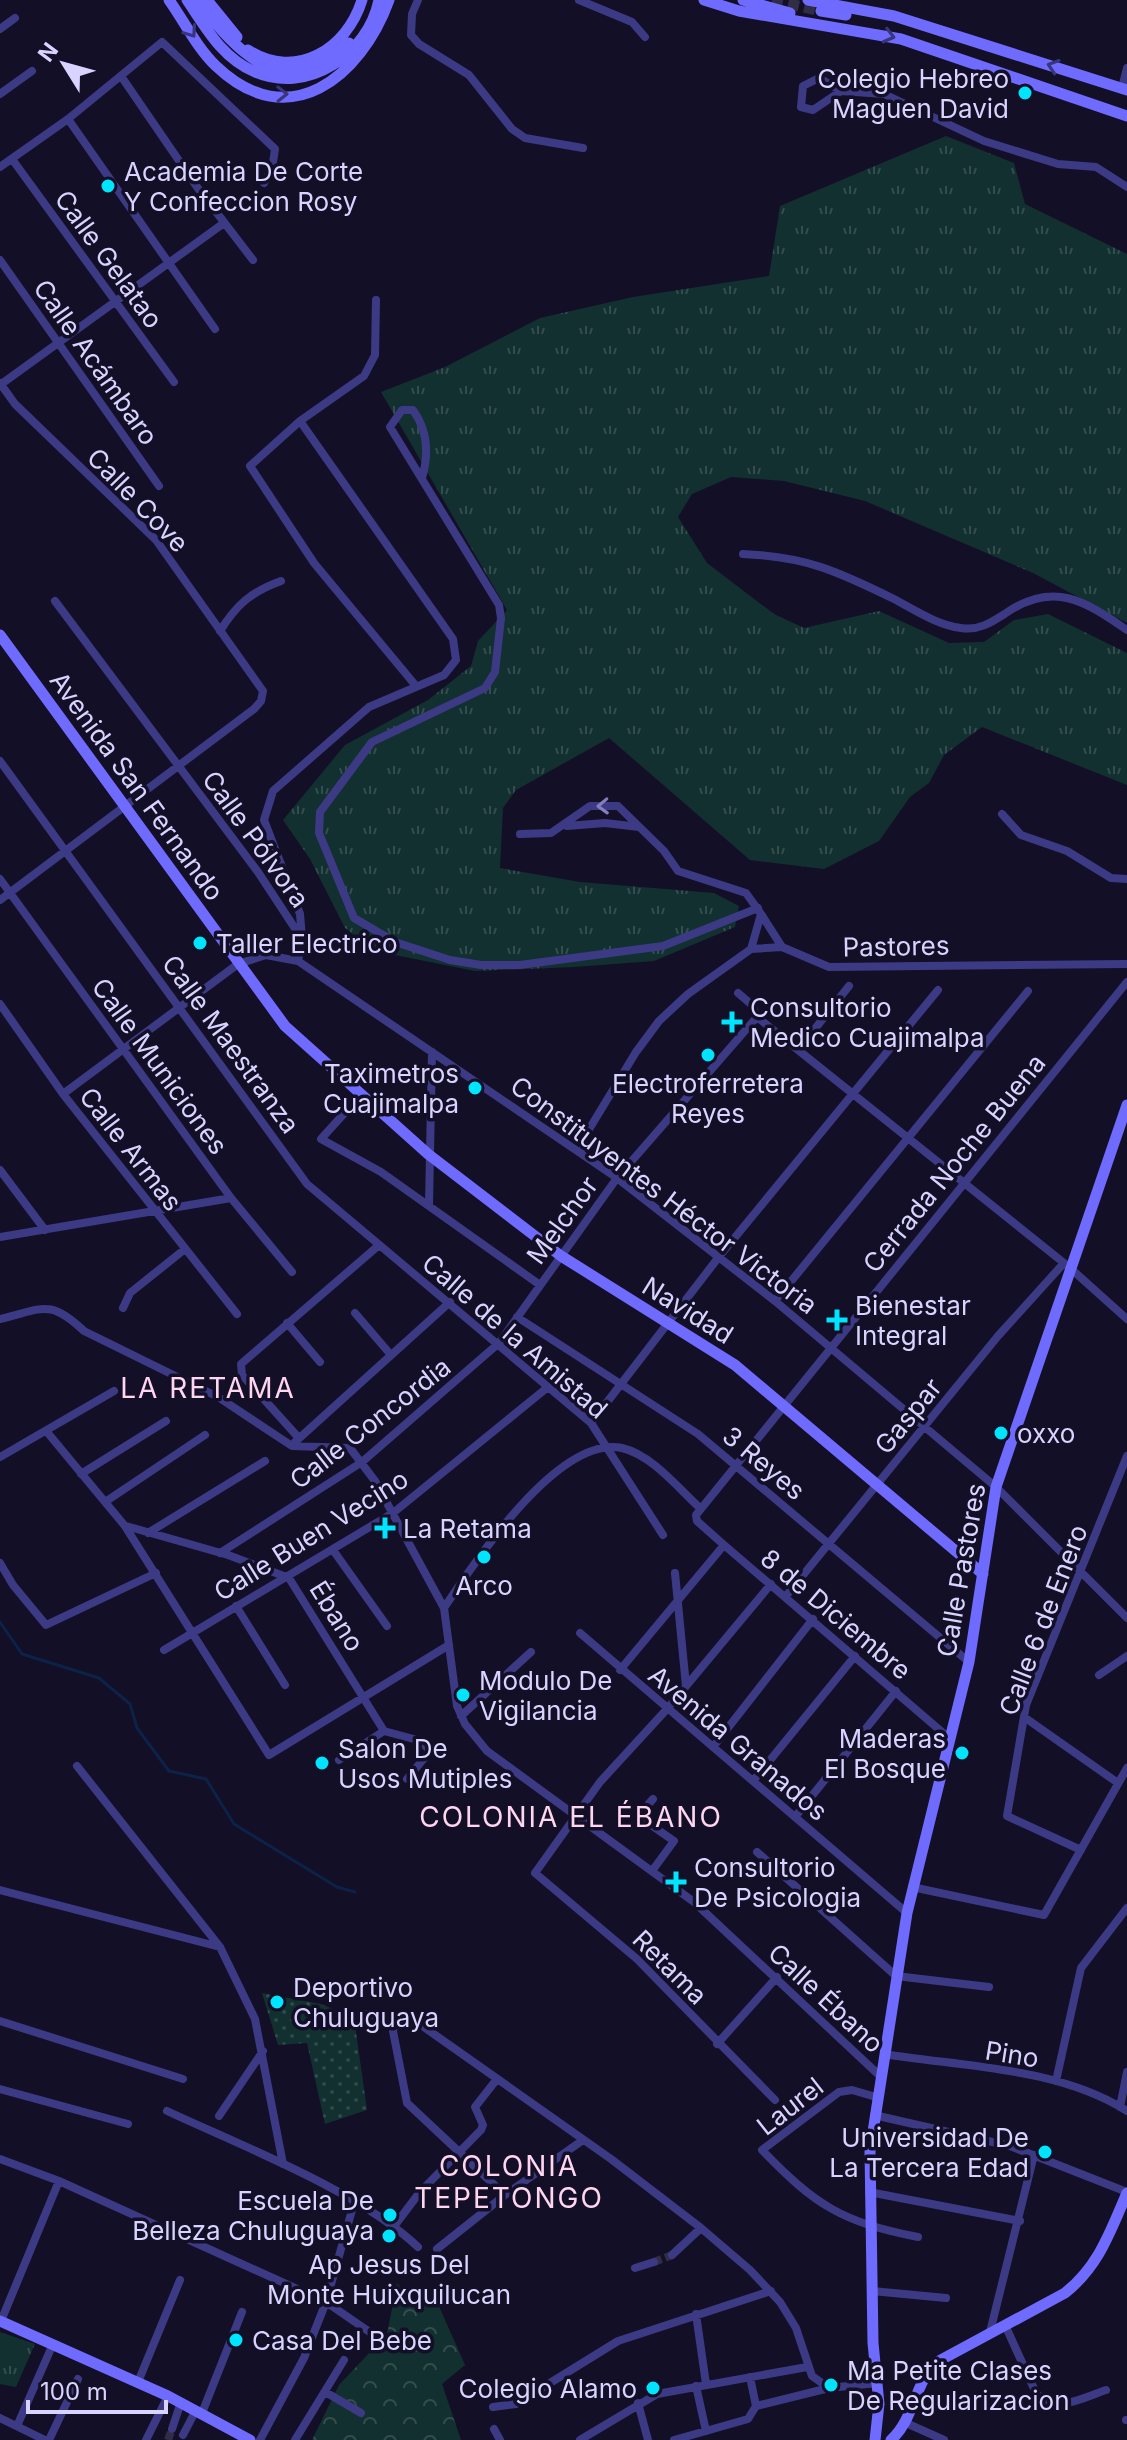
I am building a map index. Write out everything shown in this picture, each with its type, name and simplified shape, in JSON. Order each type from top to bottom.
[{"type":"street","points":[[169,0],[214,64],[255,93],[285,97],[322,88],[352,68],[376,34],[389,0]]},
{"type":"street","points":[[187,0],[223,50],[254,71],[274,77],[301,77],[336,65],[357,45],[379,0]]},
{"type":"street","points":[[197,0],[244,55],[261,65],[295,70],[334,56],[349,44],[371,0]]},
{"type":"street","points":[[207,0],[250,52],[286,63],[322,54],[340,42],[356,20],[362,0]]},
{"type":"street","points":[[418,0],[412,14],[411,35],[419,44],[469,75],[512,129],[525,138],[583,148]]},
{"type":"street","points":[[579,0],[632,22],[645,37]]},
{"type":"street","points":[[704,0],[739,11],[901,39],[1127,116]]},
{"type":"street","points":[[743,0],[812,23]]},
{"type":"street","points":[[808,0],[894,16],[1124,89],[1127,68]]},
{"type":"street","points":[[821,11],[976,40]]},
{"type":"street","points":[[0,29],[15,18]]},
{"type":"street","points":[[0,167],[68,119],[162,42],[275,149],[272,169],[264,183]]},
{"type":"street","points":[[0,94],[32,71]]},
{"type":"street","points":[[121,76],[253,260]]},
{"type":"street","points":[[841,91],[813,110],[801,107],[803,86],[811,79],[819,78],[841,91],[884,94],[984,141],[1058,164],[1096,167],[1127,187]]},
{"type":"street","points":[[68,119],[215,329]]},
{"type":"street","name":"Calle Gelatao","points":[[12,159],[174,382]]},
{"type":"street","points":[[0,384],[224,223]]},
{"type":"street","name":"Calle Acámbaro","points":[[0,260],[159,486]]},
{"type":"street","points":[[376,300],[375,355],[371,365],[357,382],[300,421],[250,466],[314,563],[416,686]]},
{"type":"street","name":"Calle Cove","points":[[0,384],[15,404],[156,540],[263,691],[261,701],[254,709],[178,764]]},
{"type":"street","points":[[422,478],[427,461],[421,421],[413,410],[402,410],[390,427],[499,605],[501,618],[495,672],[485,688],[462,702],[388,732],[372,742],[320,812],[319,833],[342,897],[354,918],[395,942],[450,960],[481,965],[520,965],[663,946],[760,911]]},
{"type":"street","points":[[63,1094],[238,964],[266,955],[298,961],[302,938],[300,914],[264,820],[273,791],[369,707],[451,669],[457,650],[453,639],[300,421]]},
{"type":"street","points":[[743,554],[790,557],[814,563],[946,625],[963,629],[989,624],[1027,598],[1043,594],[1075,600],[1127,630]]},
{"type":"street","points":[[220,631],[245,599],[281,581]]},
{"type":"street","name":"Calle Pólvora","points":[[55,601],[258,872],[302,938]]},
{"type":"street","name":"Avenida San Fernando","points":[[0,635],[285,1026],[360,1096]]},
{"type":"street","name":"Calle Maestranza","points":[[0,761],[182,1007],[307,1184],[378,1246]]},
{"type":"street","points":[[0,900],[125,808],[178,764]]},
{"type":"street","points":[[520,834],[551,833],[566,826],[590,806],[618,806],[664,851],[678,871],[746,893],[782,947]]},
{"type":"street","points":[[1002,814],[1021,835],[1067,851],[1111,878],[1127,879]]},
{"type":"street","points":[[566,826],[605,823],[639,827]]},
{"type":"street","name":"Calle Municiones","points":[[0,879],[231,1198],[292,1272]]},
{"type":"street","points":[[582,1153],[585,1136],[636,1052],[659,1021],[688,994],[751,949],[760,911]]},
{"type":"street","name":"Pastores","points":[[751,949],[782,947],[829,967],[1127,964]]},
{"type":"street","name":"Constituyentes Héctor Victoria","points":[[298,961],[617,1178],[831,1345],[996,1487],[1127,1618]]},
{"type":"street","name":"Cerrada Noche Buena","points":[[697,1521],[700,1508],[1127,982]]},
{"type":"street","points":[[798,1050],[849,986]]},
{"type":"street","points":[[591,1423],[718,1258],[938,990]]},
{"type":"street","points":[[775,1301],[1028,991]]},
{"type":"street","points":[[738,993],[752,1005],[757,1017],[1066,1265],[1127,1319]]},
{"type":"street","name":"Calle Armas","points":[[0,1004],[63,1094],[237,1314]]},
{"type":"street","name":"Melchor","points":[[499,1343],[617,1178],[757,1017]]},
{"type":"street","points":[[429,1205],[432,1052]]},
{"type":"street","points":[[360,1096],[321,1139],[429,1205],[540,1285]]},
{"type":"street","name":"Navidad","points":[[360,1096],[428,1154],[561,1256],[735,1365],[983,1574]]},
{"type":"street","name":"Calle Pastores","points":[[875,2440],[879,2424],[868,2192],[873,2115],[907,1913],[969,1662],[996,1487],[1066,1265],[1127,1105]]},
{"type":"street","points":[[0,1170],[45,1230]]},
{"type":"street","points":[[0,1237],[231,1198]]},
{"type":"street","points":[[298,1437],[242,1375],[241,1364],[378,1246]]},
{"type":"street","name":"Calle de la Amistad","points":[[378,1246],[450,1302],[591,1423],[608,1449],[617,1447],[634,1452],[700,1508]]},
{"type":"street","points":[[123,1308],[130,1293],[185,1249]]},
{"type":"street","name":"Gaspar","points":[[786,1596],[998,1336],[1066,1265]]},
{"type":"street","points":[[292,1446],[298,1437],[450,1302]]},
{"type":"street","points":[[0,1319],[51,1307],[66,1314],[84,1331],[218,1397],[292,1446],[350,1448],[393,1513],[444,1608],[483,1551],[532,1493],[570,1463],[608,1449],[663,1535]]},
{"type":"street","points":[[355,1313],[391,1355]]},
{"type":"street","name":"3 Reyes","points":[[517,1317],[698,1434],[969,1662]]},
{"type":"street","points":[[287,1323],[320,1362]]},
{"type":"street","name":"Calle Concordia","points":[[220,1553],[362,1462],[499,1343]]},
{"type":"street","name":"Calle Buen Vecino","points":[[164,1650],[393,1513],[548,1387]]},
{"type":"street","points":[[0,1457],[114,1391]]},
{"type":"street","points":[[81,1474],[166,1421]]},
{"type":"street","points":[[47,1432],[125,1526],[194,1631],[269,1755],[449,1645]]},
{"type":"street","points":[[105,1502],[205,1435]]},
{"type":"street","name":"Calle 6 de Enero","points":[[1081,1850],[1007,1816],[1024,1717],[1127,1456]]},
{"type":"street","points":[[148,1533],[265,1461]]},
{"type":"street","name":"8 de Diciembre","points":[[697,1521],[949,1738]]},
{"type":"street","name":"Ébano","points":[[125,1526],[220,1553],[289,1578],[384,1731]]},
{"type":"street","points":[[620,1670],[724,1545]]},
{"type":"street","points":[[333,1550],[387,1626]]},
{"type":"street","points":[[0,1563],[13,1585],[46,1625],[156,1573]]},
{"type":"street","points":[[675,1573],[686,1686]]},
{"type":"street","points":[[574,1815],[771,1584]]},
{"type":"street","points":[[236,1606],[285,1685]]},
{"type":"street","name":"Calle Ébano","points":[[444,1608],[461,1716],[487,1751],[694,1902],[879,2075]]},
{"type":"street","points":[[713,1747],[813,1619]]},
{"type":"street","name":"Avenida Granados","points":[[580,1633],[907,1913]]},
{"type":"street","points":[[461,1716],[531,1652]]},
{"type":"street","points":[[753,1781],[855,1656]]},
{"type":"street","points":[[1099,1675],[1127,1656]]},
{"type":"street","points":[[795,1817],[896,1691]]},
{"type":"street","points":[[1024,1717],[1118,1783]]},
{"type":"street","points":[[339,1760],[384,1731],[421,1741],[430,1751],[407,1779]]},
{"type":"street","points":[[77,1766],[220,1947],[255,2019],[283,2164]]},
{"type":"street","points":[[912,1887],[1044,1915],[1127,1768]]},
{"type":"street","points":[[652,1871],[674,1841],[638,1816],[653,1799]]},
{"type":"street","name":"Retama","points":[[574,1815],[536,1868],[538,1878],[637,1959],[775,2100]]},
{"type":"street","points":[[757,1852],[896,1976],[989,1987]]},
{"type":"street","points":[[0,1890],[220,1947]]},
{"type":"street","points":[[1056,2081],[1081,1968],[1127,1908]]},
{"type":"street","points":[[717,2044],[777,1977]]},
{"type":"street","points":[[366,2014],[421,2025],[701,2228],[771,2291],[796,2328],[807,2367],[817,2383],[829,2388]]},
{"type":"street","points":[[396,2019],[393,2031],[407,2103],[505,2195]]},
{"type":"street","points":[[0,2021],[183,2079]]},
{"type":"street","points":[[219,2116],[263,2050]]},
{"type":"street","name":"Pino","points":[[884,2054],[1056,2081],[1093,2091],[1124,2109]]},
{"type":"street","points":[[1124,2109],[1127,2072]]},
{"type":"street","points":[[395,2225],[458,2151],[481,2130],[482,2120],[475,2107],[497,2079]]},
{"type":"street","points":[[0,2089],[128,2124]]},
{"type":"street","name":"Laurel","points":[[869,2227],[813,2200],[762,2150],[839,2092],[852,2090],[876,2097]]},
{"type":"street","points":[[167,2111],[283,2164],[395,2225],[418,2247]]},
{"type":"street","points":[[873,2115],[978,2136],[1127,2193],[1101,2254],[1082,2280],[929,2369],[906,2423],[891,2440]]},
{"type":"street","points":[[437,2249],[505,2195],[583,2140]]},
{"type":"street","points":[[990,2332],[1034,2155]]},
{"type":"street","points":[[0,2159],[59,2181],[326,2302],[371,2333]]},
{"type":"street","points":[[59,2181],[1,2321],[181,2402],[250,2440]]},
{"type":"street","points":[[868,2192],[1020,2221]]},
{"type":"street","points":[[260,2440],[304,2358],[326,2302],[354,2203]]},
{"type":"street","points":[[869,2227],[918,2237]]},
{"type":"street","points":[[672,2255],[701,2228]]},
{"type":"street","points":[[635,2268],[654,2262]]},
{"type":"street","points":[[138,2382],[180,2280]]},
{"type":"street","points":[[493,2407],[516,2404],[618,2341],[771,2291]]},
{"type":"street","points":[[872,2291],[946,2298]]},
{"type":"street","points":[[183,2435],[199,2411],[242,2312]]},
{"type":"street","points":[[696,2314],[706,2431]]},
{"type":"street","points":[[1005,2325],[1036,2393],[1043,2400],[1064,2404],[1106,2390]]},
{"type":"street","points":[[17,2426],[53,2344]]},
{"type":"street","points":[[295,2440],[327,2393],[344,2360]]},
{"type":"street","points":[[580,2440],[657,2394],[807,2367]]},
{"type":"street","points":[[674,2440],[752,2416],[756,2406],[750,2377]]},
{"type":"street","points":[[0,2418],[47,2440],[78,2379]]},
{"type":"street","points":[[756,2406],[829,2388],[877,2383]]},
{"type":"street","points":[[327,2393],[361,2413]]},
{"type":"street","points":[[146,2440],[168,2396]]},
{"type":"street","points":[[172,2429],[181,2402]]},
{"type":"street","points":[[638,2403],[648,2440]]},
{"type":"street","points":[[906,2423],[944,2440]]},
{"type":"street","points":[[494,2429],[500,2440]]},
{"type":"green space","points":[[946,136],[1014,163],[1025,204],[1127,254],[1127,623],[1033,573],[865,501],[784,481],[731,477],[692,494],[678,517],[707,563],[774,614],[804,628],[879,611],[949,643],[984,642],[1014,620],[1048,614],[1127,653],[1127,785],[982,727],[944,755],[929,783],[910,797],[879,841],[824,869],[750,860],[609,738],[516,790],[503,808],[500,868],[580,882],[714,893],[739,906],[735,927],[654,961],[574,967],[475,971],[375,951],[345,928],[310,859],[283,820],[345,745],[428,700],[471,666],[478,641],[507,610],[381,392],[445,367],[540,318],[633,297],[769,276],[780,206]]},
{"type":"green space","name":"Deportivo Chuluguaya","points":[[262,1993],[321,2004],[354,2018],[367,2110],[325,2124],[307,2043],[278,2045]]},
{"type":"green space","points":[[397,2283],[415,2304],[434,2295],[465,2365],[442,2384],[461,2440],[312,2440],[339,2385],[387,2334]]},
{"type":"green space","points":[[0,2332],[35,2344],[16,2387],[0,2384]]},
{"type":"waterway","points":[[0,1622],[22,1654],[99,1678],[130,1704],[137,1728],[169,1771],[206,1779],[234,1824],[337,1887],[355,1892]]},
{"type":"tunnel","points":[[772,0],[821,11]]},
{"type":"tunnel","points":[[654,2262],[672,2255]]},
{"type":"tunnel","points":[[168,2440],[172,2429]]},
{"type":"place","name":"Colegio Hebreo Maguen David","points":[[1025,93]]},
{"type":"place","name":"Academia De Corte Y Confeccion Rosy","points":[[108,186]]},
{"type":"place","name":"Taller Electrico","points":[[200,943]]},
{"type":"place","name":"Consultorio Medico Cuajimalpa","points":[[732,1022]]},
{"type":"place","name":"Electroferretera Reyes","points":[[708,1055]]},
{"type":"place","name":"Taximetros Cuajimalpa","points":[[475,1088]]},
{"type":"place","name":"Bienestar Integral","points":[[837,1320]]},
{"type":"place","name":"oxxo","points":[[1001,1433]]},
{"type":"place","name":"La Retama","points":[[385,1528]]},
{"type":"place","name":"Arco","points":[[484,1557]]},
{"type":"place","name":"Modulo De Vigilancia","points":[[463,1695]]},
{"type":"place","name":"Maderas El Bosque","points":[[962,1753]]},
{"type":"place","name":"Salon De Usos Mutiples","points":[[322,1763]]},
{"type":"place","name":"Consultorio De Psicologia","points":[[676,1882]]},
{"type":"place","name":"Deportivo Chuluguaya","points":[[277,2002]]},
{"type":"place","name":"Universidad De La Tercera Edad","points":[[1045,2152]]},
{"type":"place","name":"Escuela De Belleza Chuluguaya","points":[[390,2215]]},
{"type":"place","name":"Ap Jesus Del Monte Huixquilucan","points":[[389,2236]]},
{"type":"place","name":"Casa Del Bebe","points":[[236,2340]]},
{"type":"place","name":"Ma Petite Clases De Regularizacion","points":[[831,2385]]},
{"type":"place","name":"Colegio Alamo","points":[[653,2388]]},
{"type":"district","name":"LA RETAMA","points":[[208,1388]]},
{"type":"district","name":"COLONIA EL ÉBANO","points":[[571,1817]]},
{"type":"district","name":"COLONIA TEPETONGO","points":[[509,2182]]}]
